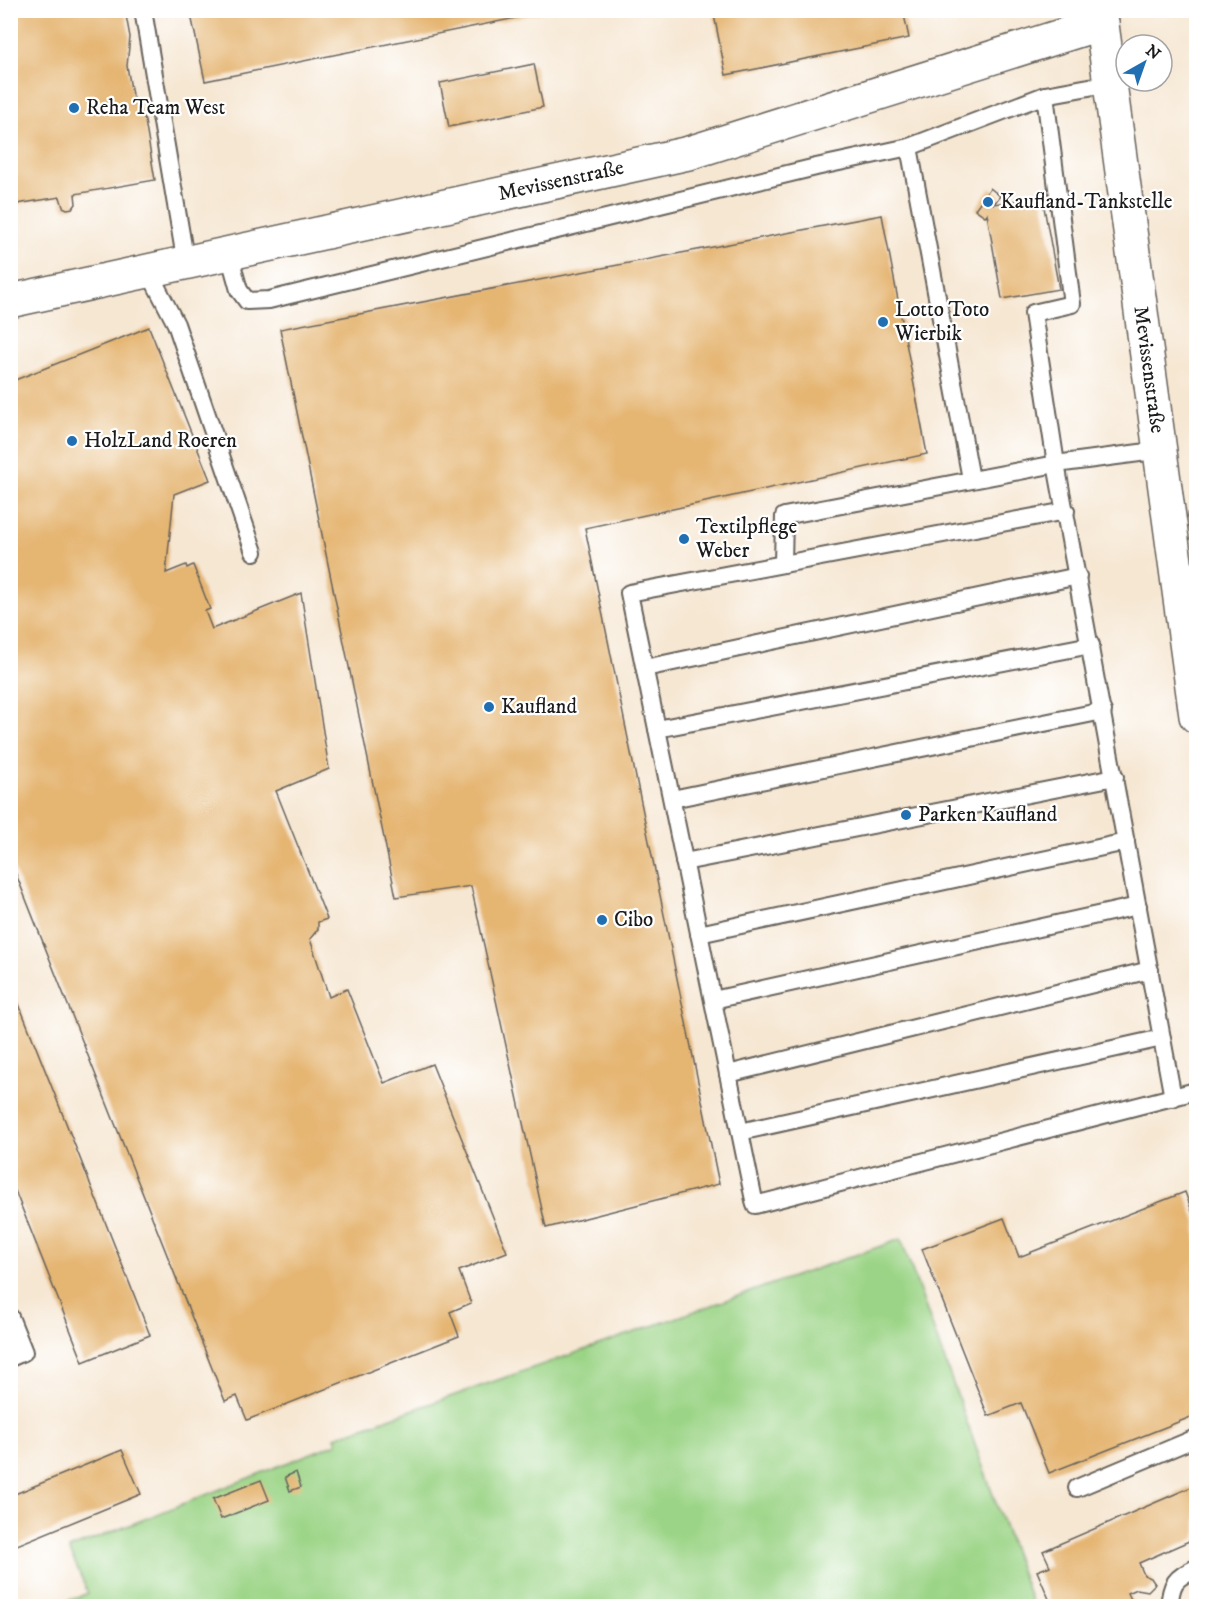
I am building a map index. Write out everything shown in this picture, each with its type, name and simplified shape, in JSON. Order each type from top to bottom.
[{"type":"street","name":"Mevissenstraße","points":[[10,302],[689,153],[1101,17],[1197,716]]},
{"type":"lane","points":[[143,10],[186,264]]},
{"type":"lane","points":[[229,254],[238,290],[247,302],[269,300],[816,167],[909,147],[1045,95],[1111,83]]},
{"type":"lane","points":[[1045,95],[1072,304],[1033,312],[1056,464],[1173,1098]]},
{"type":"lane","points":[[909,147],[971,479]]},
{"type":"lane","points":[[149,272],[176,324],[254,552]]},
{"type":"lane","points":[[783,564],[784,516],[1056,464],[1162,450]]},
{"type":"lane","points":[[1066,511],[629,593],[755,1205],[1197,1091]]},
{"type":"lane","points":[[645,668],[1078,576]]},
{"type":"lane","points":[[657,729],[1091,645]]},
{"type":"lane","points":[[672,799],[1103,711]]},
{"type":"lane","points":[[684,862],[1115,777]]},
{"type":"lane","points":[[699,934],[1126,842]]},
{"type":"lane","points":[[713,1000],[1138,906]]},
{"type":"lane","points":[[728,1074],[1150,970]]},
{"type":"lane","points":[[740,1132],[1162,1038]]},
{"type":"lane","points":[[10,1317],[24,1352],[10,1358]]},
{"type":"lane","points":[[1077,1488],[1197,1438]]},
{"type":"lane","points":[[1168,1606],[1172,1587],[1177,1577],[1197,1568]]},
{"type":"green space","points":[[901,1239],[1033,1606],[54,1606],[88,1593],[69,1549],[337,1443],[335,1437]]},
{"type":"building","name":"Reha Team West","points":[[10,10],[125,10],[130,37],[127,66],[132,95],[145,121],[155,180],[75,194],[76,204],[73,208],[63,207],[60,197],[10,205]]},
{"type":"building","points":[[190,10],[545,10],[545,12],[205,81]]},
{"type":"building","points":[[713,10],[903,10],[909,38],[726,75]]},
{"type":"building","points":[[534,64],[543,107],[449,127],[440,83]]},
{"type":"building","points":[[990,188],[1000,196],[994,204],[1042,196],[1059,289],[1002,299],[987,214],[985,216],[975,209]]},
{"type":"building","name":"Kaufland","points":[[882,215],[927,454],[585,528],[719,1184],[546,1228],[471,886],[396,897],[280,329]]},
{"type":"building","points":[[149,327],[210,480],[174,494],[166,573],[186,565],[187,568],[193,565],[210,609],[205,611],[212,629],[301,593],[329,769],[276,791],[327,919],[318,922],[318,929],[310,939],[329,997],[347,989],[384,1083],[432,1064],[507,1252],[459,1271],[471,1303],[450,1312],[459,1336],[247,1420],[237,1396],[225,1401],[10,859],[10,382]]},
{"type":"building","points":[[11,984],[150,1335],[83,1362],[10,1178]]},
{"type":"building","points":[[1185,1192],[1196,1222],[1196,1415],[1049,1473],[1021,1403],[988,1416],[922,1249],[1004,1218],[1019,1257]]},
{"type":"building","points":[[122,1450],[141,1494],[10,1548],[10,1496]]},
{"type":"building","points":[[296,1472],[301,1487],[290,1491],[285,1477]]},
{"type":"building","points":[[261,1480],[269,1500],[221,1519],[213,1499]]},
{"type":"building","points":[[1196,1485],[1196,1538],[1139,1563],[1144,1575],[1151,1578],[1155,1584],[1148,1591],[1137,1589],[1128,1593],[1134,1606],[1052,1606],[1037,1571],[1050,1566],[1043,1551]]},
{"type":"place","name":"Reha Team West","points":[[74,108]]},
{"type":"place","name":"Kaufland-Tankstelle","points":[[988,202]]},
{"type":"place","name":"Lotto Toto Wierbik","points":[[883,322]]},
{"type":"place","name":"HolzLand Roeren","points":[[72,441]]},
{"type":"place","name":"Textilpflege Weber","points":[[684,539]]},
{"type":"place","name":"Kaufland","points":[[489,707]]},
{"type":"place","name":"Parken Kaufland","points":[[906,815]]},
{"type":"place","name":"Cibo","points":[[602,920]]}]
